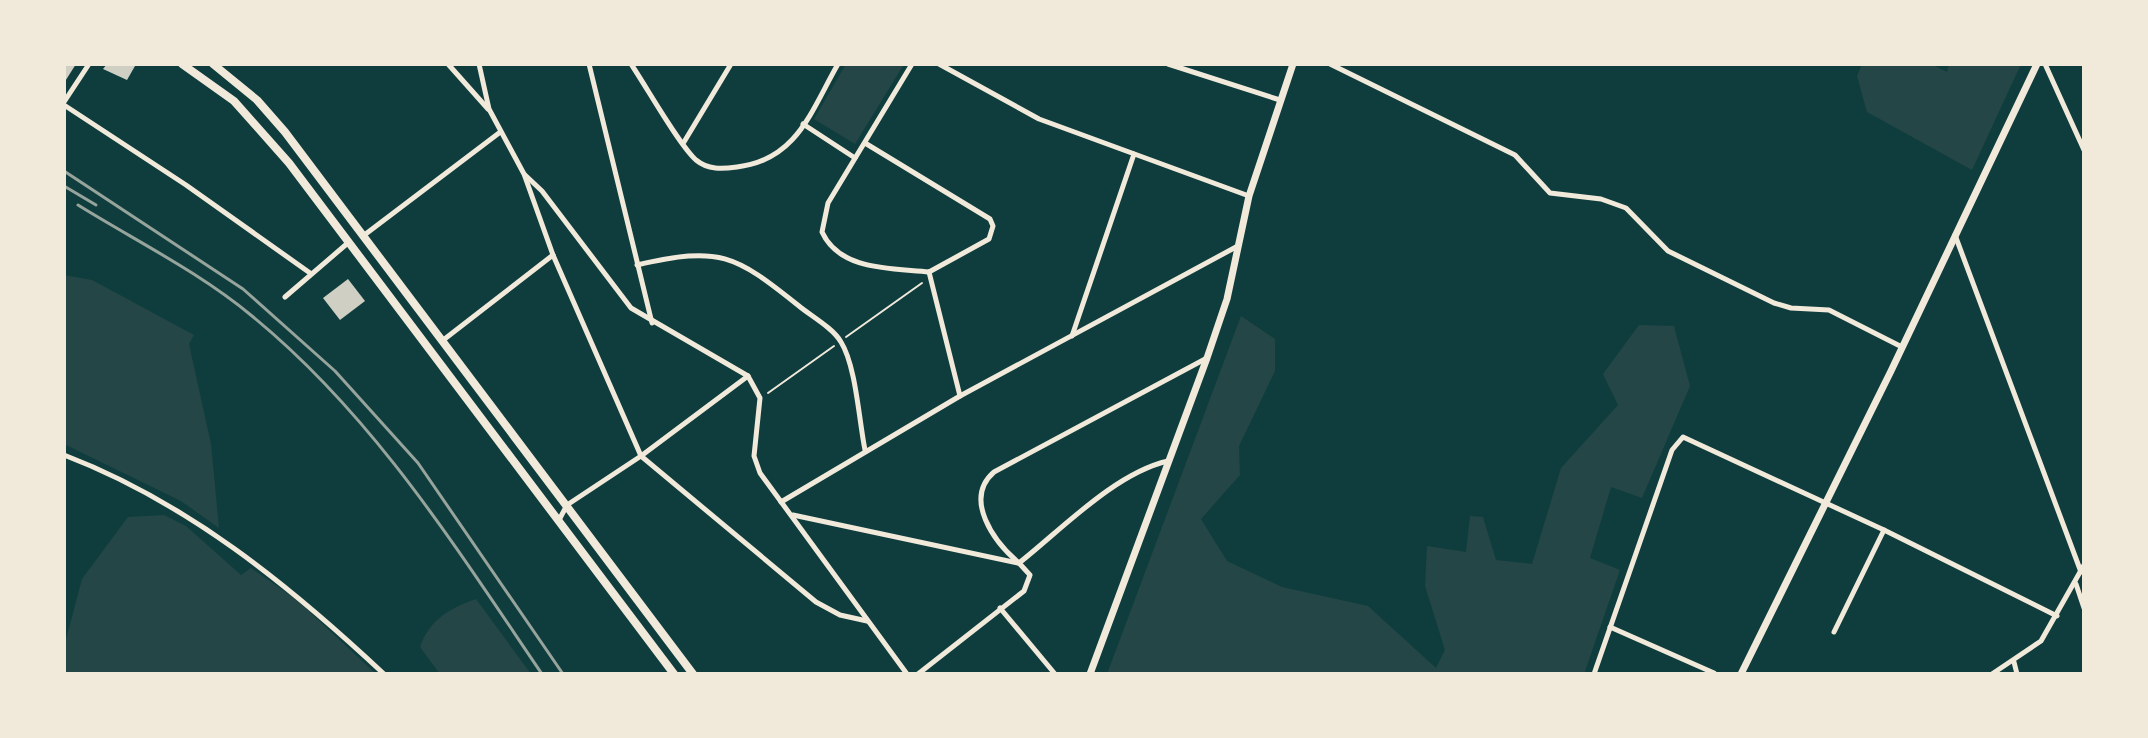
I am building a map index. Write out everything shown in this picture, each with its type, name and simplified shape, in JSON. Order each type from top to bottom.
[{"type":"main road","points":[[182,64],[213,84],[251,119],[349,242],[674,674]]},
{"type":"main road","points":[[213,64],[257,100],[693,674]]},
{"type":"main road","points":[[1090,674],[1227,299],[1249,196],[1293,64]]},
{"type":"main road","points":[[1741,674],[2035,68]]},
{"type":"street","points":[[89,64],[64,104],[310,273]]},
{"type":"street","points":[[448,64],[489,109]]},
{"type":"street","points":[[479,64],[489,109],[499,133],[524,174],[553,255],[641,456],[816,602],[840,615],[867,621]]},
{"type":"street","points":[[589,64],[652,323]]},
{"type":"street","points":[[631,64],[695,159],[714,169],[754,165],[773,159],[803,124],[838,64]]},
{"type":"street","points":[[684,142],[731,64]]},
{"type":"street","points":[[865,143],[990,219],[993,226],[989,239],[929,272],[856,262],[834,251],[827,242],[822,220],[828,203],[912,64]]},
{"type":"street","points":[[939,64],[1039,119],[1249,196]]},
{"type":"street","points":[[1168,64],[1280,100]]},
{"type":"street","points":[[1330,64],[1515,155],[1550,193],[1619,205],[1638,218],[1668,251],[1774,303],[1791,308],[1829,310],[1902,347]]},
{"type":"street","points":[[2045,64],[2084,150]]},
{"type":"street","points":[[2035,68],[2050,76]]},
{"type":"street","points":[[803,124],[855,158]]},
{"type":"street","points":[[363,236],[499,133]]},
{"type":"street","points":[[1072,337],[1134,154]]},
{"type":"street","points":[[524,174],[542,191],[626,303],[652,323],[748,376],[760,398],[755,463],[907,674]]},
{"type":"street","points":[[1954,234],[2081,572]]},
{"type":"street","points":[[285,297],[349,242]]},
{"type":"street","points":[[781,502],[960,396],[1236,247]]},
{"type":"street","points":[[637,265],[692,254],[731,259],[763,277],[816,320],[841,341],[865,450]]},
{"type":"street","points":[[442,341],[553,255]]},
{"type":"street","points":[[929,272],[960,396]]},
{"type":"street","points":[[918,674],[1028,586],[1030,575],[1004,548],[981,507],[979,496],[985,480],[1207,358]]},
{"type":"street","points":[[559,520],[567,505],[641,456],[748,376]]},
{"type":"street","points":[[1594,674],[1672,450],[1680,438],[1686,437],[2057,616]]},
{"type":"street","points":[[64,455],[175,506],[306,601],[384,674]]},
{"type":"street","points":[[1019,563],[1123,480],[1151,465],[1168,461]]},
{"type":"street","points":[[792,514],[1019,563]]},
{"type":"street","points":[[1834,632],[1884,530]]},
{"type":"street","points":[[1992,674],[2041,641],[2084,565]]},
{"type":"street","points":[[2076,583],[2084,608]]},
{"type":"street","points":[[1000,608],[1055,674]]},
{"type":"street","points":[[1610,627],[1714,673]]},
{"type":"street","points":[[2014,662],[2017,674]]},
{"type":"shaded area","points":[[846,64],[904,64],[855,144],[814,119]]},
{"type":"shaded area","points":[[1862,64],[1931,64],[1947,72],[1949,64],[2021,64],[1972,170],[1867,112],[1857,76]]},
{"type":"shaded area","points":[[64,275],[92,280],[194,335],[189,344],[211,444],[219,528],[181,501],[64,444]]},
{"type":"shaded area","points":[[1241,316],[1275,339],[1275,371],[1239,446],[1240,475],[1201,519],[1227,561],[1282,587],[1368,606],[1436,668],[1445,650],[1425,586],[1427,546],[1466,552],[1470,516],[1483,517],[1496,560],[1532,564],[1561,468],[1618,405],[1603,374],[1639,325],[1674,326],[1690,386],[1642,498],[1611,487],[1590,558],[1620,570],[1584,674],[1107,674]]},
{"type":"shaded area","points":[[164,515],[186,526],[241,575],[251,568],[297,600],[376,674],[64,674],[64,647],[82,579],[128,517]]},
{"type":"shaded area","points":[[476,599],[531,674],[440,674],[420,647],[429,629],[442,616]]},
{"type":"building","points":[[64,64],[76,64],[64,83]]},
{"type":"building","points":[[107,64],[135,66],[127,80],[103,69]]},
{"type":"building","points":[[348,279],[365,301],[340,320],[323,298]]},
{"type":"railway","points":[[64,171],[243,289],[335,371],[418,463],[563,674]]},
{"type":"railway","points":[[64,186],[96,205]]},
{"type":"railway","points":[[78,205],[211,285],[296,355],[336,396],[410,484],[542,674]]}]
